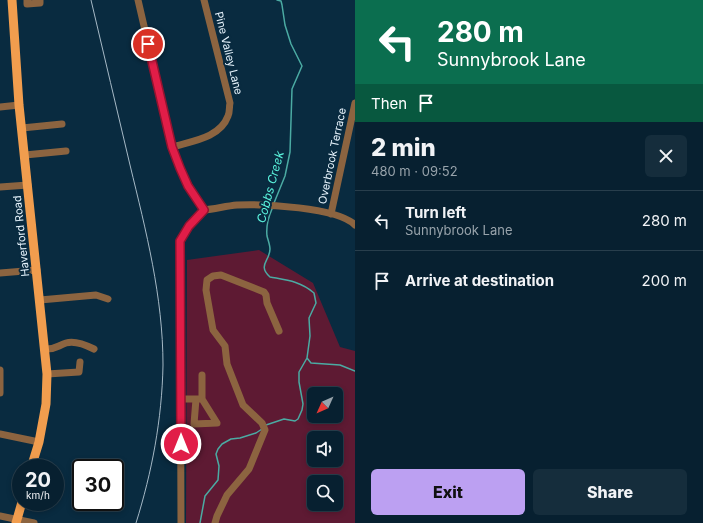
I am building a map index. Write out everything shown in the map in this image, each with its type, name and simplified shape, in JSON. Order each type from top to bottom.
[{"type":"main road","name":"Haverford Road","points":[[12,0],[19,105],[47,374],[46,404],[39,442],[34,459]]},
{"type":"main road","points":[[16,521],[19,511]]},
{"type":"street","points":[[27,0],[27,4],[40,3],[40,0]]},
{"type":"street","points":[[138,0],[172,147],[188,186],[204,210]]},
{"type":"street","name":"Pine Valley Lane","points":[[172,147],[216,133],[229,115],[230,103],[204,0]]},
{"type":"street","name":"Overbrook Terrace","points":[[331,214],[353,122],[355,103]]},
{"type":"street","points":[[0,107],[19,105]]},
{"type":"street","points":[[22,128],[62,124]]},
{"type":"street","points":[[24,155],[66,151]]},
{"type":"street","points":[[0,188],[28,185]]},
{"type":"street","points":[[181,523],[180,241],[189,226],[204,210],[237,206],[272,206],[305,209],[331,214],[354,223]]},
{"type":"street","points":[[0,272],[37,270]]},
{"type":"street","points":[[215,523],[227,495],[250,469],[265,430],[262,423],[243,405],[227,364],[225,346],[213,330],[206,290],[207,280],[213,276],[221,275],[264,292],[279,332]]},
{"type":"street","points":[[40,300],[96,295],[108,299]]},
{"type":"street","points":[[44,349],[52,349],[66,343],[81,344],[94,348]]},
{"type":"street","points":[[47,374],[79,372],[80,362]]},
{"type":"street","points":[[0,370],[0,392]]},
{"type":"street","points":[[181,399],[199,399],[202,375]]},
{"type":"street","points":[[0,434],[39,442]]},
{"type":"street","points":[[0,516],[16,521],[34,523]]},
{"type":"shaded area","points":[[259,250],[313,283],[340,347],[355,351],[355,523],[186,523],[187,260]]},
{"type":"waterway","name":"Cobbs Creek","points":[[274,203],[285,176],[290,152],[292,89],[302,66],[291,44],[285,25],[281,1],[277,0]]},
{"type":"waterway","name":"Cobbs Creek","points":[[266,425],[284,419],[295,421],[298,419],[302,410],[303,404],[299,382],[299,372],[307,358],[310,336],[309,318],[316,303],[314,293],[309,289],[293,282],[270,277],[266,273],[264,266],[270,249],[267,229],[268,219],[272,209]]},
{"type":"waterway","points":[[307,358],[311,363],[340,365],[355,371]]},
{"type":"waterway","name":"Cobbs Creek","points":[[200,523],[205,496],[218,480],[219,466],[216,454],[218,449],[222,444],[231,439],[256,433],[262,429]]},
{"type":"tram line","points":[[91,0],[147,239],[157,289],[160,314],[163,365],[161,405],[147,484],[136,523]]},
{"type":"route","points":[[148,44],[172,147],[188,186],[204,210],[189,226],[180,241],[181,444]]}]
